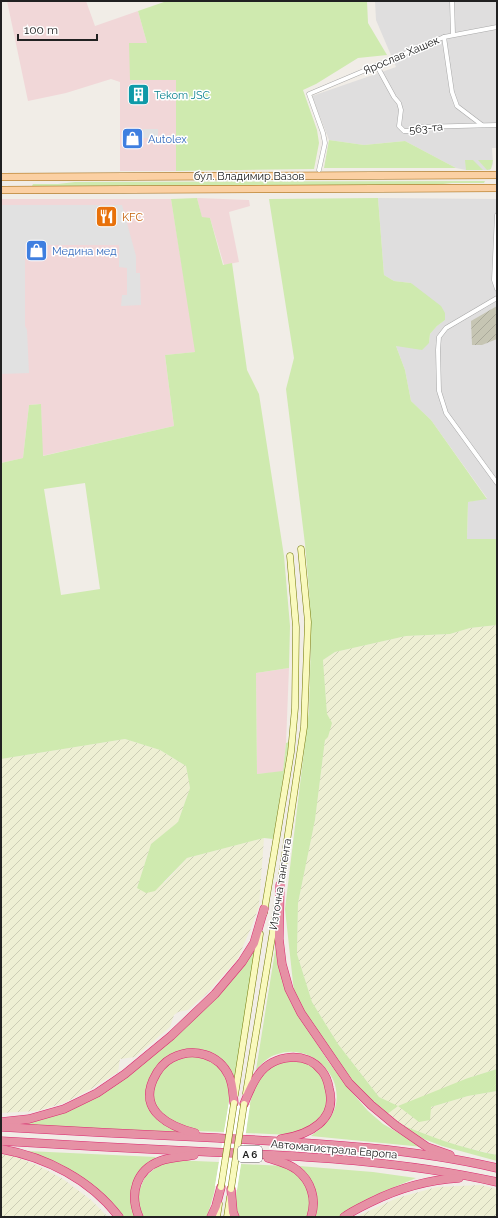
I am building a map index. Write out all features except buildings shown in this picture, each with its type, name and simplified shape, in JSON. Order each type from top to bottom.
[{"type":"highway","points":[[280,885],[278,938],[282,964],[289,989],[301,1013],[349,1082],[370,1105],[395,1125],[427,1147],[455,1157],[485,1165]]},
{"type":"highway","points":[[1,1122],[29,1119],[64,1109],[98,1093],[125,1074],[170,1036],[215,994],[242,962],[254,943],[264,909]]},
{"type":"highway","points":[[216,1138],[187,1131],[171,1125],[159,1116],[152,1107],[150,1094],[151,1084],[156,1073],[172,1058],[182,1054],[199,1053],[210,1056],[220,1063],[227,1071],[232,1084],[234,1103]]},
{"type":"highway","points":[[244,1104],[252,1084],[258,1074],[275,1060],[293,1057],[303,1058],[322,1070],[328,1081],[331,1094],[330,1107],[325,1119],[315,1128],[302,1134],[286,1138],[266,1140]]},
{"type":"highway","name":"Автомагистрала Европа","points":[[1,1127],[266,1140],[389,1151],[446,1158],[497,1168]]},
{"type":"highway","name":"Автомагистрала Европа","points":[[1,1141],[354,1160],[440,1172],[497,1182]]},
{"type":"highway","points":[[1,1149],[22,1154],[50,1164],[71,1174],[93,1191],[119,1217]]},
{"type":"highway","points":[[139,1217],[135,1209],[134,1198],[135,1185],[140,1175],[160,1161],[213,1152]]},
{"type":"highway","points":[[255,1154],[287,1164],[296,1169],[307,1180],[312,1190],[314,1201],[311,1217]]},
{"type":"highway","points":[[344,1217],[350,1212],[374,1200],[406,1187],[433,1180],[458,1178],[484,1179]]},
{"type":"highway","points":[[211,1217],[216,1206],[221,1187]]},
{"type":"highway","points":[[231,1189],[233,1212],[235,1217]]},
{"type":"main road","name":"бул. Владимир Вазов","points":[[1,177],[497,175]]},
{"type":"main road","name":"бул. Владимир Вазов","points":[[1,190],[497,188]]},
{"type":"street","points":[[452,1],[453,34]]},
{"type":"street","name":"Ярослав Хашек","points":[[320,170],[325,143],[323,133],[309,94],[444,36],[497,27]]},
{"type":"street","points":[[444,36],[452,92],[457,106],[482,125]]},
{"type":"street","name":"563-та","points":[[377,66],[394,97],[399,103],[401,110],[400,126],[404,131],[410,131],[419,127],[497,125]]},
{"type":"street","points":[[497,215],[494,276],[497,289]]},
{"type":"street","points":[[497,298],[446,328],[439,337],[438,350],[439,391],[446,413],[497,483]]},
{"type":"street","name":"Източна тангента","points":[[227,1217],[304,727],[308,622],[301,549]]},
{"type":"street","name":"Източна тангента","points":[[217,1217],[264,909],[291,752],[295,708],[296,627],[290,556]]},
{"type":"shaded area","points":[[7,1],[86,1],[95,26],[138,11],[147,43],[130,80],[177,80],[176,171],[120,171],[120,82],[111,79],[66,93],[28,101]]},
{"type":"shaded area","points":[[375,1],[497,1],[497,148],[492,148],[493,164],[490,170],[466,170],[456,168],[405,141],[364,145],[329,140],[312,96],[396,67],[376,20]]},
{"type":"shaded area","points":[[143,129],[158,129],[158,138],[143,138]]},
{"type":"shaded area","points":[[197,198],[249,200],[250,206],[229,212],[239,262],[224,265],[210,218],[202,218]]},
{"type":"shaded area","points":[[378,198],[497,199],[497,539],[467,539],[468,502],[487,498],[431,420],[411,401],[405,370],[396,346],[429,343],[430,334],[445,320],[411,283],[394,281],[384,275]]},
{"type":"shaded area","points":[[1,199],[171,199],[196,352],[165,355],[174,426],[42,456],[41,404],[29,405],[23,458],[1,463]]},
{"type":"shaded area","points":[[1,205],[122,205],[136,256],[136,273],[140,273],[141,305],[121,306],[122,295],[127,295],[127,268],[119,267],[119,245],[25,245],[25,326],[27,330],[29,373],[1,374]]},
{"type":"shaded area","points":[[497,306],[497,339],[482,345],[472,345],[471,321]]},
{"type":"shaded area","points":[[497,625],[497,1069],[468,1078],[431,1107],[468,1096],[497,1091],[497,1155],[429,1137],[395,1122],[386,1115],[397,1106],[379,1097],[338,1044],[312,1002],[297,954],[298,903],[315,820],[325,740],[327,714],[323,660],[335,652],[406,636],[450,634],[470,628]]},
{"type":"shaded area","points":[[289,668],[286,743],[283,772],[257,774],[256,673]]},
{"type":"shaded area","points":[[125,739],[160,750],[186,766],[190,788],[178,822],[151,844],[137,888],[165,882],[187,858],[264,838],[259,906],[237,960],[206,994],[188,1010],[178,1012],[174,1015],[170,1027],[135,1057],[120,1059],[118,1072],[91,1089],[64,1103],[37,1111],[1,1113],[1,759]]},
{"type":"shaded area","points":[[1,1154],[14,1156],[39,1166],[63,1179],[91,1200],[108,1217],[1,1217]]},
{"type":"shaded area","points":[[481,1185],[497,1189],[497,1217],[356,1217],[397,1198],[437,1187]]},
{"type":"green space","points":[[164,1],[367,1],[368,23],[387,55],[358,58],[316,84],[303,90],[317,130],[319,143],[314,169],[176,171],[176,80],[130,80],[129,43],[147,43],[138,11]]},
{"type":"green space","points":[[329,140],[364,145],[405,141],[456,168],[324,168]]},
{"type":"green space","points":[[465,160],[473,160],[483,170],[466,170]]},
{"type":"green space","points":[[478,160],[493,160],[491,169],[487,170]]},
{"type":"green space","points":[[485,181],[484,183],[452,183],[434,185],[32,186],[33,184],[75,182]]},
{"type":"green space","points":[[197,198],[202,217],[210,218],[223,265],[232,263],[247,370],[259,394],[284,556],[290,626],[289,668],[256,673],[257,774],[283,771],[286,743],[289,742],[273,839],[264,838],[187,858],[155,891],[146,893],[137,888],[151,844],[178,822],[190,788],[186,766],[160,750],[125,739],[1,759],[1,463],[23,458],[29,405],[41,404],[43,456],[174,426],[165,355],[195,352],[171,199]],"holes":[[[85,483],[100,589],[61,595],[44,489]]]},
{"type":"green space","points":[[378,198],[384,275],[394,281],[411,283],[441,306],[445,313],[445,320],[430,334],[429,343],[422,350],[396,346],[405,370],[411,401],[431,420],[487,499],[468,502],[467,539],[497,539],[497,625],[470,628],[450,634],[406,636],[335,652],[323,660],[327,714],[332,723],[328,737],[325,740],[315,820],[298,903],[297,954],[312,1002],[338,1044],[379,1097],[398,1106],[386,1115],[351,1081],[311,1024],[294,992],[285,909],[309,710],[311,637],[305,544],[286,389],[294,358],[269,199]]},
{"type":"green space","points":[[256,945],[234,1087],[219,1058],[201,1049],[175,1052],[154,1070],[154,1114],[194,1135],[1,1125],[69,1110],[165,1044]]},
{"type":"green space","points":[[276,945],[284,986],[291,1003],[328,1061],[368,1111],[383,1124],[423,1147],[311,1136],[328,1121],[335,1108],[337,1096],[335,1084],[330,1074],[322,1064],[302,1053],[290,1052],[272,1056],[263,1062],[256,1070]]},
{"type":"green space","points":[[197,1055],[208,1058],[220,1066],[230,1088],[224,1132],[193,1131],[161,1115],[153,1102],[153,1086],[160,1072],[170,1063],[182,1057]]},
{"type":"green space","points":[[294,1059],[313,1066],[326,1082],[329,1108],[315,1125],[290,1135],[246,1133],[252,1096],[259,1079],[272,1065],[282,1061]]},
{"type":"green space","points":[[497,1069],[497,1091],[468,1096],[431,1107],[430,1120],[419,1122],[398,1106],[468,1078]]},
{"type":"green space","points":[[395,1122],[445,1141],[497,1155],[497,1161],[442,1146],[416,1136]]},
{"type":"green space","points":[[27,1151],[156,1157],[139,1175],[136,1217],[122,1217],[69,1170],[48,1159]]},
{"type":"green space","points":[[171,1160],[219,1162],[214,1193],[207,1217],[143,1217],[138,1205],[139,1191],[145,1177],[159,1165]]},
{"type":"green space","points":[[241,1164],[285,1166],[300,1176],[311,1195],[309,1217],[237,1217],[236,1195]]},
{"type":"green space","points":[[299,1166],[373,1172],[416,1178],[373,1196],[341,1217],[313,1217],[311,1182]]},
{"type":"pier","points":[[229,1102],[250,1105],[237,1190],[215,1186]]},
{"type":"place","name":"Tekom JSC","points":[[139,95]]},
{"type":"place","name":"Autolex","points":[[132,139]]},
{"type":"place","name":"KFC","points":[[107,217]]},
{"type":"place","name":"Медина мед","points":[[37,251]]}]
